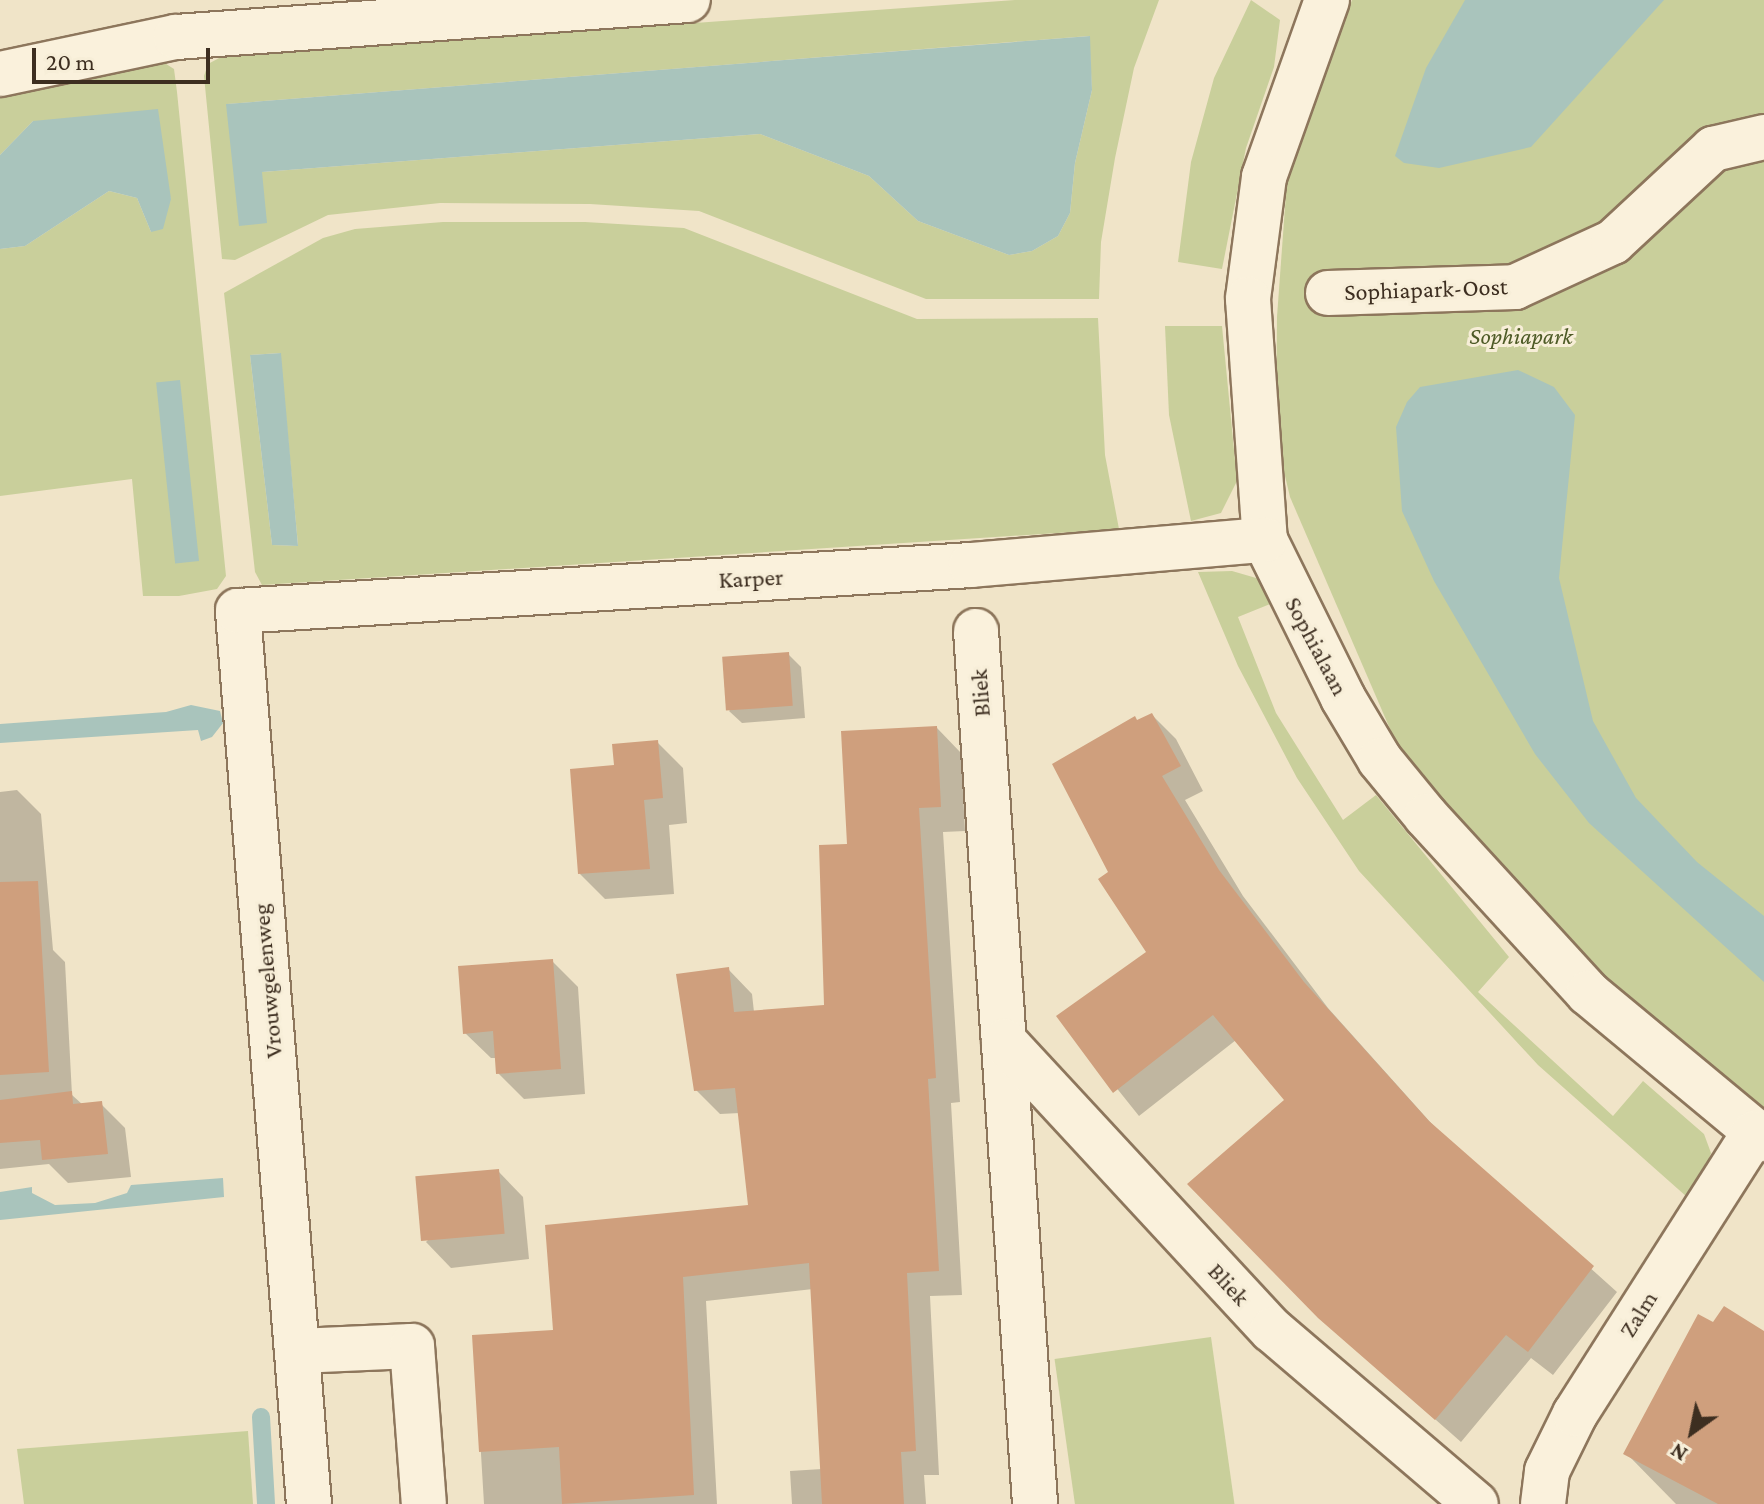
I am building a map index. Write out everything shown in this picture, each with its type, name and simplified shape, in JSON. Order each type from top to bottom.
[{"type":"street","points":[[0,74],[175,19],[688,0]]},
{"type":"street","name":"Sophialaan","points":[[1327,0],[1264,177],[1248,299],[1265,540],[1343,698],[1380,760],[1426,816],[1588,993],[1759,1136]]},
{"type":"street","name":"Sophiapark-Oost","points":[[1328,293],[1515,287],[1613,242],[1713,149],[1764,137]]},
{"type":"street","name":"Karper","points":[[238,611],[971,565],[1265,540]]},
{"type":"street","name":"Vrouwgelenweg","points":[[238,611],[309,1504]]},
{"type":"street","name":"Bliek","points":[[976,631],[1035,1504]]},
{"type":"street","name":"Bliek","points":[[1004,1041],[1272,1330],[1476,1504]]},
{"type":"street","name":"Zalm","points":[[1543,1504],[1547,1471],[1575,1414],[1759,1136]]},
{"type":"street","points":[[297,1351],[412,1346],[424,1504]]},
{"type":"green space","points":[[1015,0],[1159,0],[1134,68],[1115,158],[1101,242],[1099,299],[926,299],[699,211],[590,204],[440,203],[328,215],[235,260],[222,259],[204,76],[208,64],[221,57]],"holes":[[[1089,36],[1092,90],[1075,163],[1070,213],[1058,236],[1032,251],[1009,255],[918,221],[869,176],[760,134],[262,172],[227,104]]]},
{"type":"green space","points":[[1251,0],[1280,20],[1274,67],[1246,148],[1222,269],[1178,262],[1191,162],[1214,78]]},
{"type":"green space","name":"Sophiapark","points":[[1352,0],[1764,0],[1764,1113],[1640,1016],[1406,766],[1290,497],[1276,438],[1277,317],[1288,166]]},
{"type":"green space","points":[[163,62],[174,69],[177,92],[226,576],[217,589],[179,596],[143,596],[132,479],[0,496],[0,249],[25,246],[109,191],[137,198],[151,232],[171,198],[33,121],[0,155],[0,94]]},
{"type":"green space","points":[[443,222],[585,222],[684,228],[917,319],[1098,318],[1105,455],[1119,529],[262,585],[255,572],[224,293],[323,238],[355,229]],"holes":[[[280,353],[298,546],[272,545],[250,355]]]},
{"type":"green space","points":[[1165,326],[1222,326],[1237,481],[1221,513],[1191,521],[1169,415]]},
{"type":"green space","points":[[1232,571],[1263,580],[1275,602],[1238,617],[1276,713],[1343,820],[1376,795],[1509,957],[1478,992],[1613,1116],[1643,1081],[1704,1134],[1711,1153],[1704,1173],[1687,1197],[1538,1065],[1359,871],[1297,778],[1238,666],[1198,572]]},
{"type":"green space","points":[[1211,1337],[1234,1504],[1075,1504],[1055,1359]]},
{"type":"green space","points":[[248,1431],[253,1504],[24,1504],[17,1449]]},
{"type":"water","points":[[1465,0],[1664,0],[1531,147],[1439,168],[1404,163],[1395,156],[1426,68]]},
{"type":"water","points":[[1090,36],[1092,90],[1075,163],[1070,213],[1058,236],[1032,251],[1009,255],[918,221],[869,176],[760,134],[262,172],[267,223],[239,226],[226,104]]},
{"type":"water","points":[[158,109],[171,199],[163,229],[151,232],[137,198],[109,191],[25,246],[0,249],[0,155],[33,121]]},
{"type":"water","points":[[281,353],[298,546],[272,545],[250,355]]},
{"type":"water","points":[[1518,370],[1554,387],[1575,415],[1559,578],[1593,721],[1636,798],[1697,862],[1764,916],[1764,982],[1589,823],[1535,754],[1434,581],[1402,511],[1396,427],[1407,402],[1420,387]]},
{"type":"water","points":[[180,380],[199,561],[175,564],[156,383]]},
{"type":"water","points":[[191,705],[220,711],[223,723],[212,737],[201,741],[198,730],[0,743],[0,724],[166,712]]},
{"type":"water","points":[[223,1178],[224,1197],[0,1220],[0,1192],[32,1187],[32,1193],[55,1205],[95,1203],[127,1193],[131,1185]]},
{"type":"building","points":[[789,652],[793,706],[726,711],[722,657]]},
{"type":"building","points":[[1152,713],[1181,766],[1162,776],[1219,870],[1304,982],[1429,1121],[1594,1266],[1528,1352],[1506,1335],[1435,1420],[1318,1318],[1187,1184],[1284,1100],[1213,1015],[1113,1093],[1056,1016],[1146,952],[1098,879],[1108,872],[1052,764],[1135,716],[1137,720]]},
{"type":"building","points":[[937,726],[941,807],[919,808],[936,1078],[928,1079],[939,1271],[907,1273],[916,1451],[901,1452],[904,1504],[822,1504],[809,1263],[683,1277],[694,1495],[562,1504],[559,1447],[479,1452],[472,1335],[553,1330],[545,1225],[748,1205],[735,1088],[694,1091],[676,974],[729,967],[734,1012],[824,1005],[819,845],[847,844],[841,731]]},
{"type":"building","points":[[658,740],[663,798],[644,800],[650,869],[578,874],[570,769],[614,765],[612,744]]},
{"type":"building","points":[[38,881],[49,1072],[0,1075],[0,882]]},
{"type":"building","points":[[553,959],[561,1069],[496,1074],[493,1031],[463,1034],[458,966]]},
{"type":"building","points":[[72,1091],[73,1104],[102,1101],[108,1154],[42,1160],[40,1140],[0,1143],[0,1100]]},
{"type":"building","points":[[499,1169],[505,1234],[421,1241],[415,1176]]},
{"type":"building","points":[[1724,1306],[1764,1331],[1764,1504],[1718,1504],[1623,1454],[1698,1314],[1713,1322]]},
{"type":"waterway","points":[[261,1417],[266,1504]]}]
